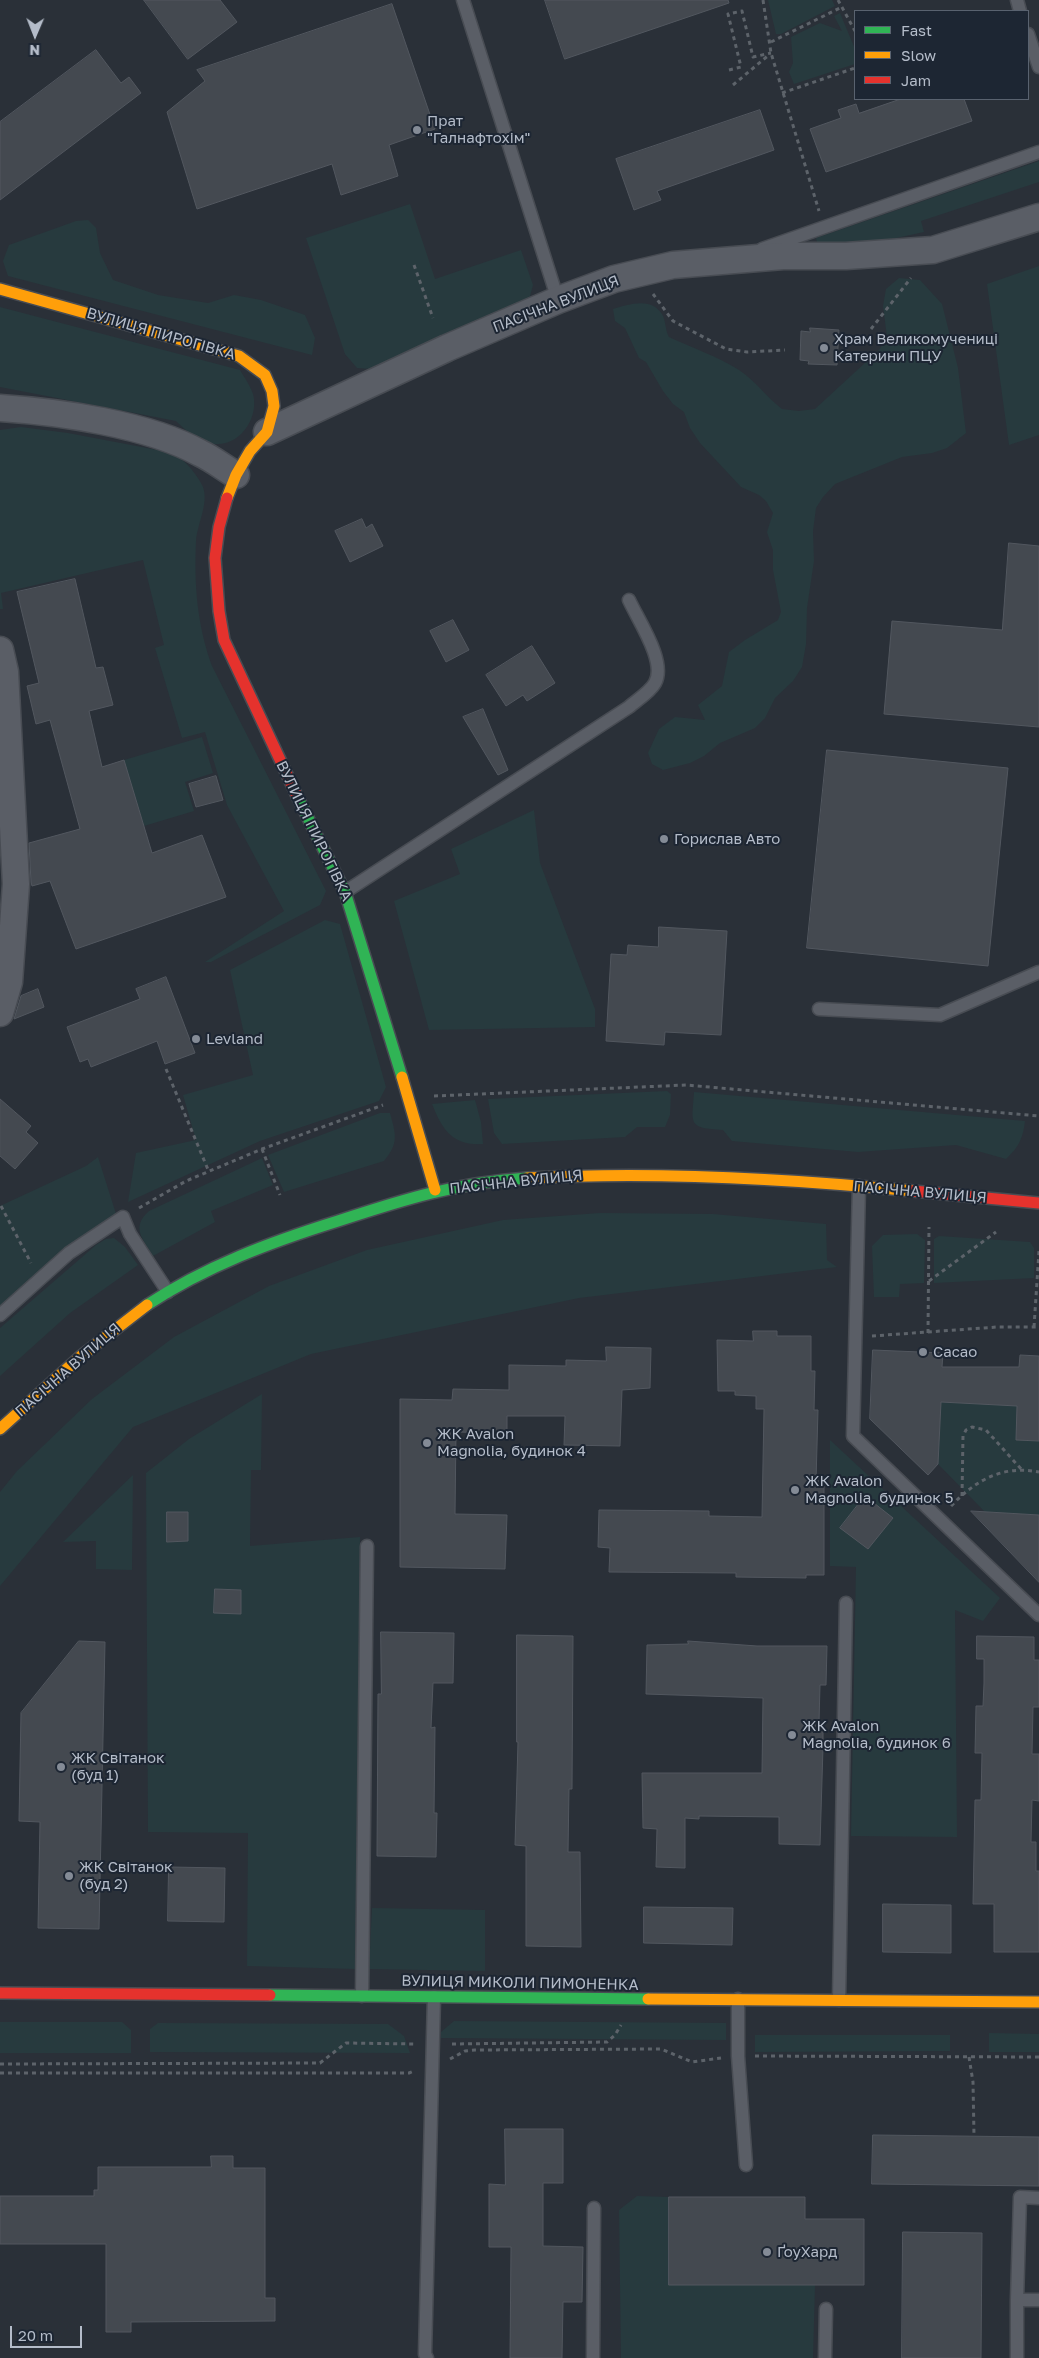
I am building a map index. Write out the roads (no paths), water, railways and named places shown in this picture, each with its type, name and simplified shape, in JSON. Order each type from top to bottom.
[{"type":"street","name":"ПАСІЧНА ВУЛИЦЯ","points":[[267,432],[447,348],[558,300],[614,280],[673,265],[783,256],[846,256],[933,250],[1039,217]]},
{"type":"street","name":"ВУЛИЦЯ ПИРОГІВКА","points":[[0,289],[239,356],[265,375],[272,391],[274,406],[267,432],[250,451],[236,475],[225,504],[216,558],[219,611],[224,640],[267,736],[346,892],[435,1190]]},
{"type":"street","points":[[0,408],[49,411],[156,434],[200,452],[236,475]]},
{"type":"street","points":[[0,650],[5,672],[16,884],[9,982],[0,1013]]},
{"type":"street","name":"ПАСІЧНА ВУЛИЦЯ","points":[[0,1428],[98,1340],[168,1292],[219,1265],[272,1241],[435,1190],[500,1180],[582,1175],[682,1173],[772,1178],[1039,1203]]},
{"type":"street","name":"ВУЛИЦЯ МИКОЛИ ПИМОНЕНКА","points":[[0,1993],[1039,2002]]},
{"type":"lane","points":[[463,0],[558,300]]},
{"type":"lane","points":[[1029,36],[1036,52],[1039,68]]},
{"type":"lane","points":[[732,260],[1039,152]]},
{"type":"lane","points":[[346,892],[629,707],[654,685],[659,673],[656,658],[629,600]]},
{"type":"lane","points":[[819,1010],[940,1015],[1039,972]]},
{"type":"lane","points":[[859,1186],[853,1436],[1039,1615]]},
{"type":"lane","points":[[0,1315],[69,1253],[123,1217],[130,1234],[168,1292]]},
{"type":"lane","points":[[362,1996],[367,1546]]},
{"type":"lane","points":[[1023,1601],[1039,1601]]},
{"type":"lane","points":[[839,2000],[846,1603]]},
{"type":"lane","points":[[427,2358],[425,2354],[434,1997]]},
{"type":"lane","points":[[738,2000],[738,2056],[746,2165]]},
{"type":"lane","points":[[1017,2358],[1020,2197],[1039,2198]]},
{"type":"lane","points":[[593,2358],[594,2208]]},
{"type":"lane","points":[[1017,2300],[1039,2300]]},
{"type":"lane","points":[[825,2358],[826,2309]]},
{"type":"place","name":"Прат \"Галнафтохім\"","points":[[417,130]]},
{"type":"place","name":"Храм Великомучениці Катерини ПЦУ","points":[[824,348]]},
{"type":"place","name":"Горислав Авто","points":[[664,839]]},
{"type":"place","name":"Levland","points":[[196,1039]]},
{"type":"place","name":"Cacao","points":[[923,1352]]},
{"type":"place","name":"ЖК Avalon Magnolia, будинок 4","points":[[427,1443]]},
{"type":"place","name":"ЖК Avalon Magnolia, будинок 5","points":[[795,1490]]},
{"type":"place","name":"ЖК Avalon Magnolia, будинок 6","points":[[792,1735]]},
{"type":"place","name":"ЖК Світанок (буд 1)","points":[[61,1767]]},
{"type":"place","name":"ЖК Світанок (буд 2)","points":[[69,1876]]},
{"type":"place","name":"ҐоуХард","points":[[767,2252]]}]
